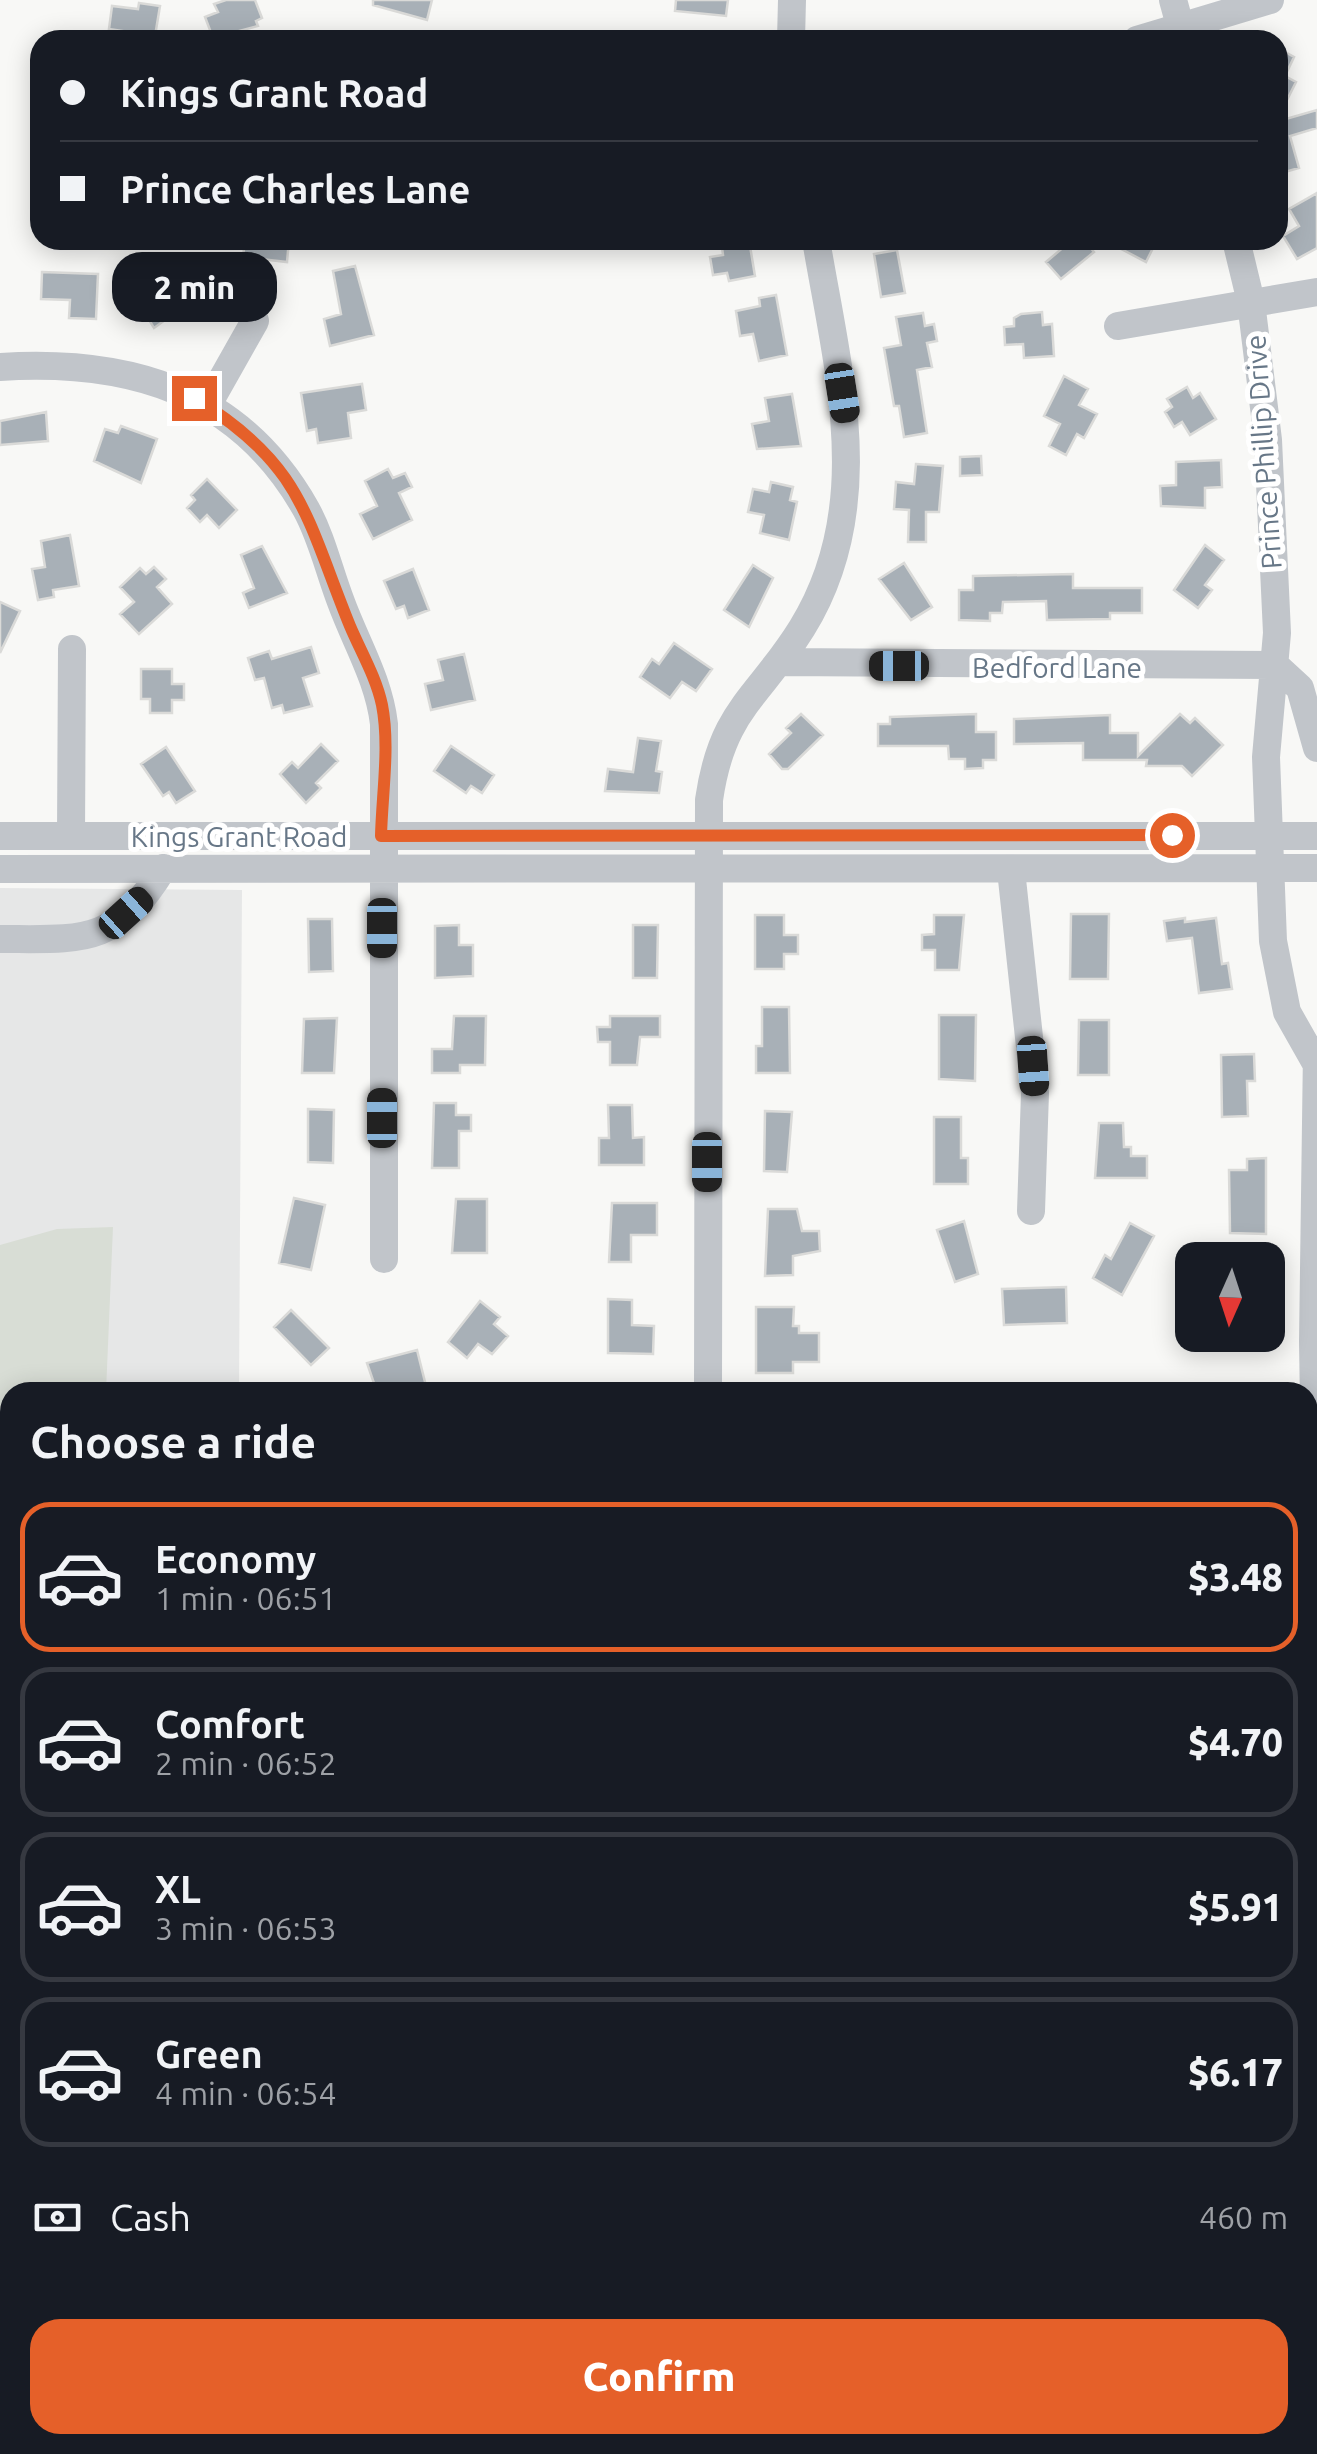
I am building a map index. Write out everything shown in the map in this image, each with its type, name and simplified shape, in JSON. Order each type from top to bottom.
[{"type":"street","points":[[791,30],[792,0]]},
{"type":"street","points":[[1173,0],[1181,30]]},
{"type":"street","points":[[1192,30],[1270,0]]},
{"type":"street","points":[[708,1382],[710,901],[705,871],[706,835],[714,765],[723,737],[737,711],[780,662],[803,627],[835,558],[849,472],[848,431],[818,250]]},
{"type":"street","name":"Prince Phillip Drive","points":[[1238,250],[1251,302],[1268,440],[1275,665],[1267,728],[1268,836],[1278,983],[1287,1012],[1316,1065]]},
{"type":"street","points":[[1118,326],[1317,292]]},
{"type":"street","points":[[207,406],[255,320]]},
{"type":"street","points":[[0,367],[70,364],[106,368],[161,383],[207,406],[246,434],[278,468],[307,512],[322,544],[382,704],[384,1259]]},
{"type":"street","points":[[70,836],[72,649]]},
{"type":"street","name":"Bedford Lane","points":[[780,662],[1275,665]]},
{"type":"street","points":[[1275,665],[1300,688],[1317,748]]},
{"type":"street","name":"Kings Grant Road","points":[[0,836],[1317,836]]},
{"type":"street","points":[[0,940],[90,938],[104,932],[147,893],[162,868]]},
{"type":"street","name":"Kings Grant Road","points":[[0,869],[1317,868]]},
{"type":"street","points":[[1011,870],[1035,1092],[1031,1211]]},
{"type":"street","name":"Prince Phillip Drive","points":[[1314,1382],[1317,1046]]},
{"type":"shaded area","points":[[0,888],[242,890],[239,1382],[0,1382]]},
{"type":"shaded area","points":[[113,1227],[106,1382],[0,1382],[0,1245],[57,1229]]},
{"type":"building","points":[[255,0],[262,18],[256,21],[258,26],[243,30],[210,30],[205,17],[218,12],[214,4]]},
{"type":"building","points":[[373,0],[432,0],[427,20],[373,5]]},
{"type":"building","points":[[676,0],[728,0],[726,16],[675,11]]},
{"type":"building","points":[[139,3],[160,6],[156,30],[109,29],[112,6],[138,9]]},
{"type":"building","points":[[1288,78],[1296,82],[1288,98]]},
{"type":"building","points":[[1317,110],[1317,128],[1290,136],[1299,168],[1288,171],[1288,118]]},
{"type":"building","points":[[1317,193],[1317,248],[1297,259],[1288,244],[1288,233],[1299,226],[1289,209]]},
{"type":"building","points":[[244,250],[288,250],[287,262],[243,257]]},
{"type":"building","points":[[722,250],[751,250],[755,276],[729,281],[727,273],[713,275],[710,257],[723,255]]},
{"type":"building","points":[[897,250],[905,293],[881,297],[874,254]]},
{"type":"building","points":[[1060,250],[1094,252],[1061,279],[1046,262]]},
{"type":"building","points":[[1123,250],[1152,250],[1146,262]]},
{"type":"building","points":[[355,266],[374,335],[330,346],[324,319],[341,314],[333,271]]},
{"type":"building","points":[[42,272],[98,274],[96,319],[69,318],[70,300],[41,299]]},
{"type":"building","points":[[184,276],[197,297],[154,328],[138,302]]},
{"type":"building","points":[[776,295],[787,355],[759,361],[753,334],[740,336],[736,311],[760,306],[759,298]]},
{"type":"building","points":[[1042,312],[1043,325],[1052,324],[1054,356],[1024,358],[1023,344],[1005,345],[1004,327],[1014,326],[1014,318]]},
{"type":"building","points":[[923,313],[925,326],[934,324],[937,341],[927,343],[932,367],[917,370],[927,433],[904,437],[884,348],[901,345],[896,317]]},
{"type":"building","points":[[1064,376],[1088,389],[1079,405],[1097,414],[1084,438],[1077,434],[1066,455],[1049,446],[1060,424],[1044,416]]},
{"type":"building","points":[[362,384],[366,410],[348,413],[351,438],[318,443],[316,429],[307,431],[301,393]]},
{"type":"building","points":[[1187,387],[1193,398],[1200,393],[1216,419],[1190,435],[1182,422],[1174,427],[1165,412],[1172,407],[1167,399]]},
{"type":"building","points":[[792,394],[801,446],[757,449],[752,424],[769,421],[765,398]]},
{"type":"building","points":[[46,412],[48,441],[0,445],[0,421]]},
{"type":"building","points":[[121,426],[157,439],[141,483],[94,461],[105,429],[118,433]]},
{"type":"building","points":[[981,456],[982,475],[960,476],[960,457]]},
{"type":"building","points":[[1221,460],[1222,487],[1205,488],[1205,508],[1161,506],[1160,486],[1176,485],[1176,462]]},
{"type":"building","points":[[916,464],[943,466],[939,512],[926,512],[926,542],[908,542],[909,510],[894,509],[896,482],[914,484]]},
{"type":"building","points":[[388,469],[393,478],[405,473],[412,487],[399,493],[412,520],[373,539],[360,514],[377,506],[365,481]]},
{"type":"building","points":[[207,479],[237,510],[219,528],[207,515],[200,522],[187,508],[195,500],[191,495]]},
{"type":"building","points":[[771,482],[793,487],[790,500],[797,502],[789,540],[760,533],[764,515],[748,512],[753,489],[769,492]]},
{"type":"building","points":[[70,535],[79,586],[53,590],[54,597],[38,600],[32,569],[45,567],[41,541]]},
{"type":"building","points":[[1205,545],[1224,560],[1205,585],[1212,590],[1198,608],[1174,590]]},
{"type":"building","points":[[262,546],[287,593],[249,608],[243,593],[254,588],[241,555]]},
{"type":"building","points":[[904,563],[932,607],[911,620],[879,579]]},
{"type":"building","points":[[753,565],[773,578],[749,627],[724,610]]},
{"type":"building","points":[[154,567],[166,579],[157,587],[172,604],[139,634],[120,614],[134,602],[120,587],[140,568],[146,574]]},
{"type":"building","points":[[413,569],[429,610],[408,618],[404,606],[396,609],[384,581]]},
{"type":"building","points":[[1073,574],[1073,588],[1142,588],[1142,613],[1110,613],[1110,619],[1047,620],[1046,601],[1003,602],[1002,613],[990,613],[990,621],[959,620],[959,590],[973,590],[973,576]]},
{"type":"building","points":[[0,602],[20,611],[0,653]]},
{"type":"building","points":[[674,643],[712,669],[696,691],[682,682],[670,698],[640,677],[652,659],[659,664]]},
{"type":"building","points":[[311,647],[319,673],[303,678],[312,706],[284,713],[282,705],[272,708],[264,678],[255,680],[248,658],[269,651],[272,659]]},
{"type":"building","points":[[464,654],[475,700],[431,710],[425,684],[443,680],[438,660]]},
{"type":"building","points":[[141,669],[172,669],[172,684],[184,684],[184,700],[172,700],[172,713],[150,713],[150,699],[141,699]]},
{"type":"building","points":[[801,714],[823,735],[788,769],[782,769],[769,754],[791,733],[786,728]]},
{"type":"building","points":[[976,714],[976,732],[996,732],[996,760],[983,760],[983,768],[965,769],[965,759],[949,759],[948,746],[878,746],[878,724],[890,724],[890,717]]},
{"type":"building","points":[[1180,714],[1190,723],[1195,718],[1223,745],[1192,776],[1182,766],[1146,766],[1147,760],[1083,760],[1083,743],[1014,744],[1014,719],[1110,715],[1110,733],[1138,733],[1138,756]]},
{"type":"building","points":[[638,738],[661,741],[656,771],[662,772],[659,793],[605,791],[608,769],[633,772]]},
{"type":"building","points":[[321,744],[338,761],[316,783],[321,788],[306,803],[280,774],[292,762],[298,768]]},
{"type":"building","points":[[451,746],[494,775],[482,793],[471,786],[466,793],[434,771]]},
{"type":"building","points":[[166,747],[195,791],[176,803],[169,792],[163,796],[141,764]]},
{"type":"building","points":[[1071,914],[1109,914],[1108,979],[1070,979]]},
{"type":"building","points":[[755,915],[784,915],[784,935],[798,935],[798,954],[784,954],[784,969],[755,969]]},
{"type":"building","points":[[934,915],[964,915],[959,970],[935,970],[935,950],[922,950],[922,935],[934,934]]},
{"type":"building","points":[[1185,918],[1185,922],[1216,918],[1222,964],[1228,963],[1232,989],[1199,993],[1192,938],[1167,941],[1164,921]]},
{"type":"building","points":[[308,919],[332,919],[333,971],[309,972]]},
{"type":"building","points":[[459,925],[459,945],[473,945],[473,976],[435,978],[435,926]]},
{"type":"building","points":[[633,925],[658,925],[657,978],[633,978]]},
{"type":"building","points":[[762,1007],[789,1007],[790,1073],[756,1073],[756,1046],[762,1046]]},
{"type":"building","points":[[939,1015],[976,1015],[975,1081],[939,1079]]},
{"type":"building","points":[[454,1016],[486,1016],[485,1065],[460,1065],[460,1073],[432,1073],[432,1049],[452,1049]]},
{"type":"building","points":[[610,1016],[660,1016],[660,1037],[640,1037],[637,1065],[610,1065],[610,1042],[598,1042],[597,1027],[610,1027]]},
{"type":"building","points":[[337,1018],[334,1073],[302,1073],[304,1019]]},
{"type":"building","points":[[1079,1020],[1109,1020],[1109,1075],[1078,1075]]},
{"type":"building","points":[[1254,1054],[1255,1081],[1247,1081],[1248,1116],[1222,1117],[1221,1055]]},
{"type":"building","points":[[434,1103],[456,1103],[456,1115],[471,1115],[471,1131],[459,1131],[459,1168],[432,1168]]},
{"type":"building","points":[[608,1105],[632,1105],[633,1138],[644,1137],[644,1165],[599,1165],[599,1138],[609,1138]]},
{"type":"building","points":[[308,1109],[334,1110],[333,1163],[308,1162]]},
{"type":"building","points":[[765,1111],[792,1112],[787,1172],[764,1171]]},
{"type":"building","points":[[934,1117],[961,1117],[961,1158],[968,1158],[968,1184],[934,1184]]},
{"type":"building","points":[[1099,1123],[1123,1123],[1124,1147],[1131,1147],[1131,1156],[1147,1156],[1147,1178],[1095,1178]]},
{"type":"building","points":[[1266,1158],[1266,1234],[1230,1233],[1229,1170],[1247,1170],[1247,1159]]},
{"type":"building","points":[[294,1198],[325,1205],[311,1270],[279,1263]]},
{"type":"building","points":[[456,1199],[487,1199],[487,1253],[452,1253]]},
{"type":"building","points":[[612,1203],[657,1203],[657,1235],[631,1235],[631,1262],[609,1262]]},
{"type":"building","points":[[768,1209],[797,1209],[802,1231],[819,1231],[820,1251],[793,1256],[793,1275],[765,1276]]},
{"type":"building","points":[[964,1221],[978,1274],[955,1282],[937,1230]]},
{"type":"building","points":[[1130,1223],[1154,1236],[1122,1295],[1093,1278],[1105,1255],[1111,1259]]},
{"type":"building","points":[[1066,1287],[1067,1323],[1004,1325],[1002,1289]]},
{"type":"building","points":[[608,1299],[632,1300],[632,1325],[654,1326],[653,1354],[608,1353]]},
{"type":"building","points":[[480,1301],[500,1317],[494,1324],[508,1336],[492,1354],[478,1344],[467,1358],[448,1342]]},
{"type":"building","points":[[756,1307],[794,1307],[793,1326],[799,1326],[799,1333],[819,1333],[819,1362],[793,1362],[793,1373],[756,1373]]},
{"type":"building","points":[[291,1310],[329,1348],[311,1365],[274,1327]]},
{"type":"building","points":[[417,1350],[425,1382],[374,1382],[367,1363]]},
{"type":"route","points":[[194,398],[218,412],[266,454],[289,482],[322,544],[350,628],[382,704],[381,836],[1172,835]]}]
